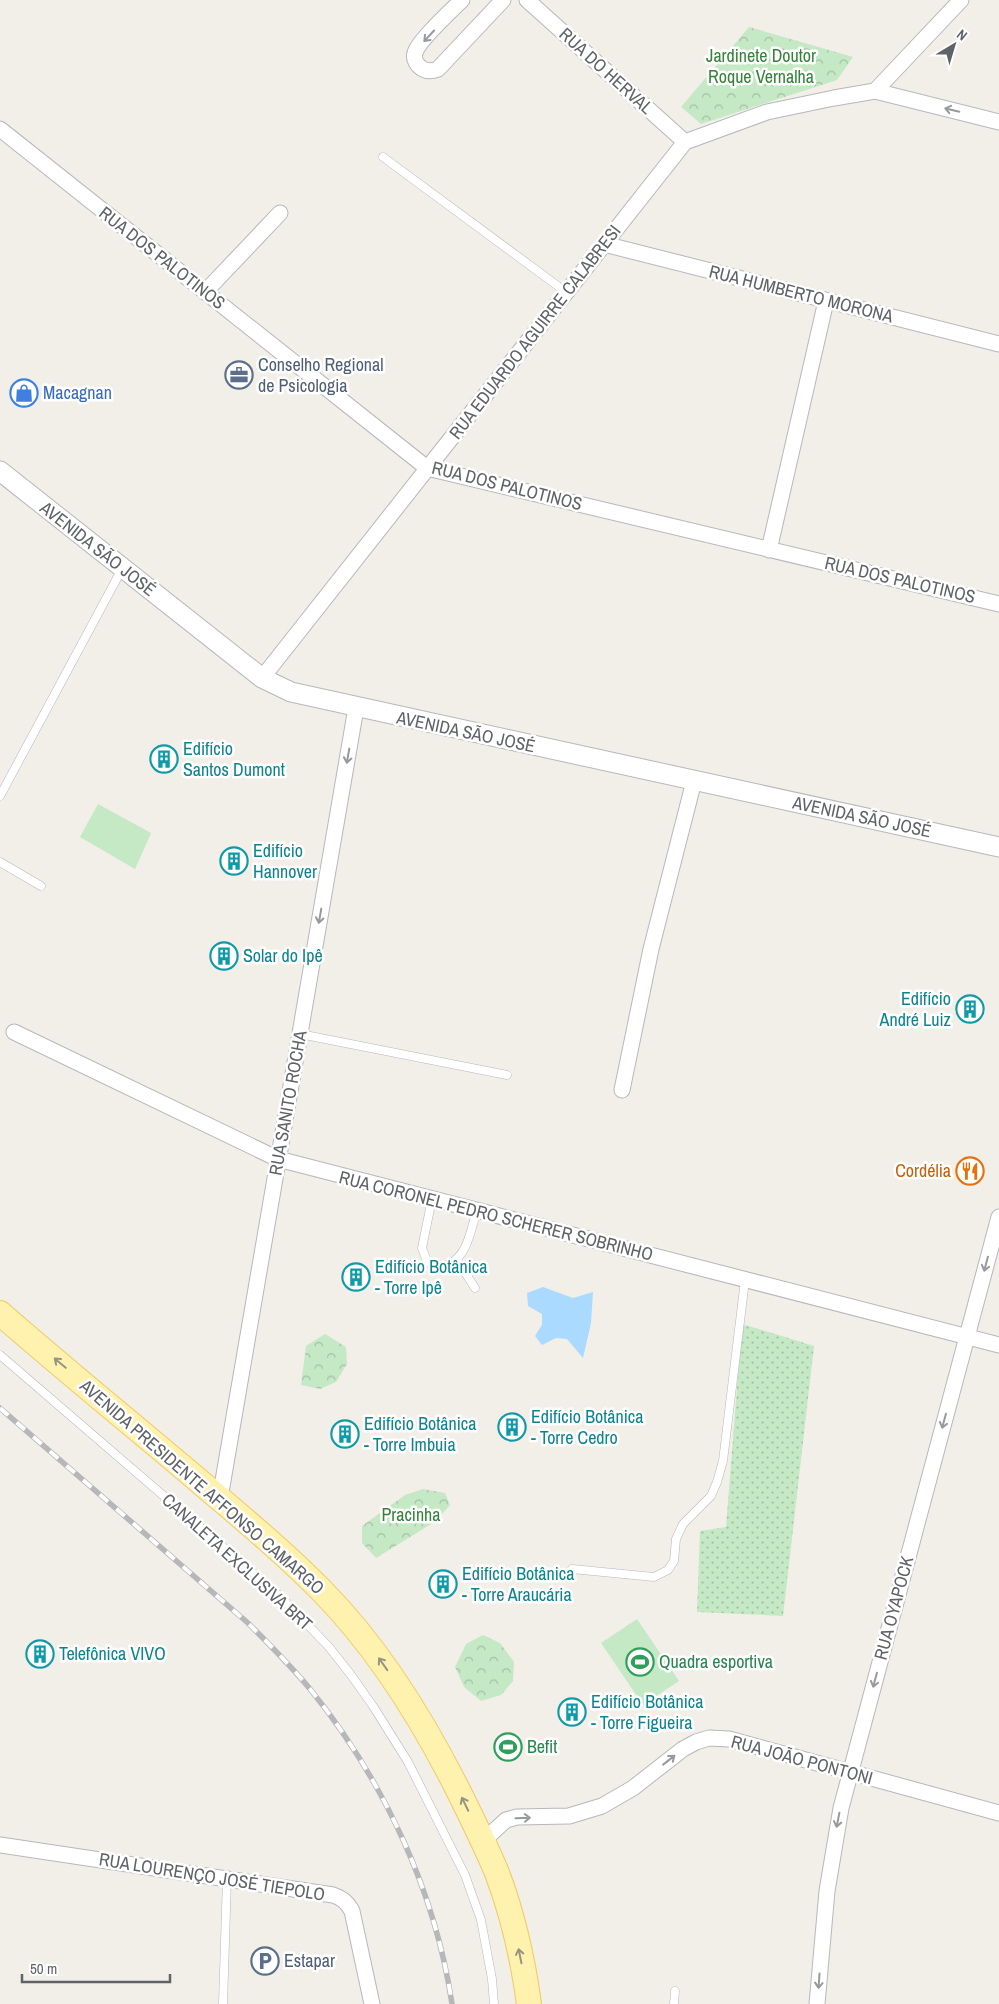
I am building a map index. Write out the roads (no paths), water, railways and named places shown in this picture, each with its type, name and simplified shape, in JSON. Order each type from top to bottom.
[{"type":"main road","name":"AVENIDA PRESIDENTE AFFONSO CAMARGO","points":[[0,1312],[276,1547],[324,1593],[378,1656],[421,1720],[483,1841],[509,1910],[519,1947],[529,2004]]},
{"type":"street","points":[[462,0],[415,52],[416,63],[423,69],[433,71],[441,66],[502,0]]},
{"type":"street","name":"RUA DO HERVAL","points":[[526,0],[685,142]]},
{"type":"street","points":[[875,91],[961,0]]},
{"type":"street","points":[[685,142],[767,112],[875,91],[999,122]]},
{"type":"street","name":"RUA DOS PALOTINOS","points":[[0,129],[427,468],[999,604]]},
{"type":"street","name":"RUA EDUARDO AGUIRRE CALABRESI","points":[[262,678],[685,142]]},
{"type":"street","points":[[205,292],[280,213]]},
{"type":"street","name":"RUA HUMBERTO MORONA","points":[[604,244],[999,344]]},
{"type":"street","points":[[769,550],[826,301]]},
{"type":"street","name":"AVENIDA SÃO JOSÉ","points":[[0,471],[262,678],[290,692],[356,708],[999,847]]},
{"type":"street","name":"RUA SANITO ROCHA","points":[[220,1498],[356,708]]},
{"type":"street","points":[[622,1090],[651,949],[694,781]]},
{"type":"street","name":"RUA CORONEL PEDRO SCHERER SOBRINHO","points":[[14,1032],[278,1159],[999,1345]]},
{"type":"street","name":"RUA OYAPOCK","points":[[817,2004],[826,1891],[833,1847],[850,1773],[999,1217]]},
{"type":"street","name":"RUA JOÃO PONTONI","points":[[483,1841],[497,1826],[506,1820],[517,1817],[569,1816],[602,1806],[633,1788],[683,1749],[709,1738],[729,1739],[999,1813]]},
{"type":"street","name":"RUA LOURENÇO JOSÉ TIEPOLO","points":[[0,1845],[333,1895],[348,1903],[355,1921],[372,2004]]},
{"type":"lane","points":[[383,157],[566,292]]},
{"type":"lane","points":[[0,796],[122,569]]},
{"type":"lane","points":[[0,862],[41,886]]},
{"type":"lane","points":[[300,1034],[507,1076]]},
{"type":"lane","points":[[432,1199],[422,1248],[427,1261],[436,1268],[446,1266],[457,1260],[464,1251],[477,1210]]},
{"type":"lane","points":[[457,1260],[475,1288]]},
{"type":"lane","points":[[572,1569],[654,1577],[668,1570],[674,1561],[676,1538],[684,1524],[711,1496],[723,1461],[744,1280]]},
{"type":"lane","name":"CANALETA EXCLUSIVA BRT","points":[[0,1355],[267,1584],[304,1620],[351,1675],[408,1762],[465,1875],[480,1920],[494,2004]]},
{"type":"lane","points":[[223,2004],[227,1879]]},
{"type":"lane","points":[[674,2004],[675,1991]]},
{"type":"water","points":[[543,1287],[573,1298],[593,1292],[591,1323],[583,1358],[567,1339],[556,1338],[542,1345],[535,1336],[542,1325],[542,1314],[528,1306],[527,1293]]},
{"type":"railway","points":[[0,1408],[248,1623],[310,1689],[361,1760],[383,1798],[402,1838],[419,1878],[433,1919],[444,1961],[452,2004]]},
{"type":"place","name":"Conselho Regional de Psicologia","points":[[239,375]]},
{"type":"place","name":"Macagnan","points":[[24,393]]},
{"type":"place","name":"Edifício Santos Dumont","points":[[164,759]]},
{"type":"place","name":"Edifício Hannover","points":[[234,861]]},
{"type":"place","name":"Solar do Ipê","points":[[224,956]]},
{"type":"place","name":"Edifício André Luiz","points":[[970,1009]]},
{"type":"place","name":"Cordélia","points":[[970,1171]]},
{"type":"place","name":"Edifício Botânica - Torre Ipê","points":[[356,1277]]},
{"type":"place","name":"Edifício Botânica - Torre Cedro","points":[[512,1427]]},
{"type":"place","name":"Edifício Botânica - Torre Imbuia","points":[[345,1434]]},
{"type":"place","name":"Edifício Botânica - Torre Araucária","points":[[443,1584]]},
{"type":"place","name":"Telefônica VIVO","points":[[40,1654]]},
{"type":"place","name":"Quadra esportiva","points":[[640,1662]]},
{"type":"place","name":"Edifício Botânica - Torre Figueira","points":[[572,1712]]},
{"type":"place","name":"Befit","points":[[508,1747]]},
{"type":"place","name":"Estapar","points":[[265,1961]]},
{"type":"park label","name":"Jardinete Doutor Roque Vernalha","points":[[761,66]]},
{"type":"park label","name":"Pracinha","points":[[411,1515]]}]
